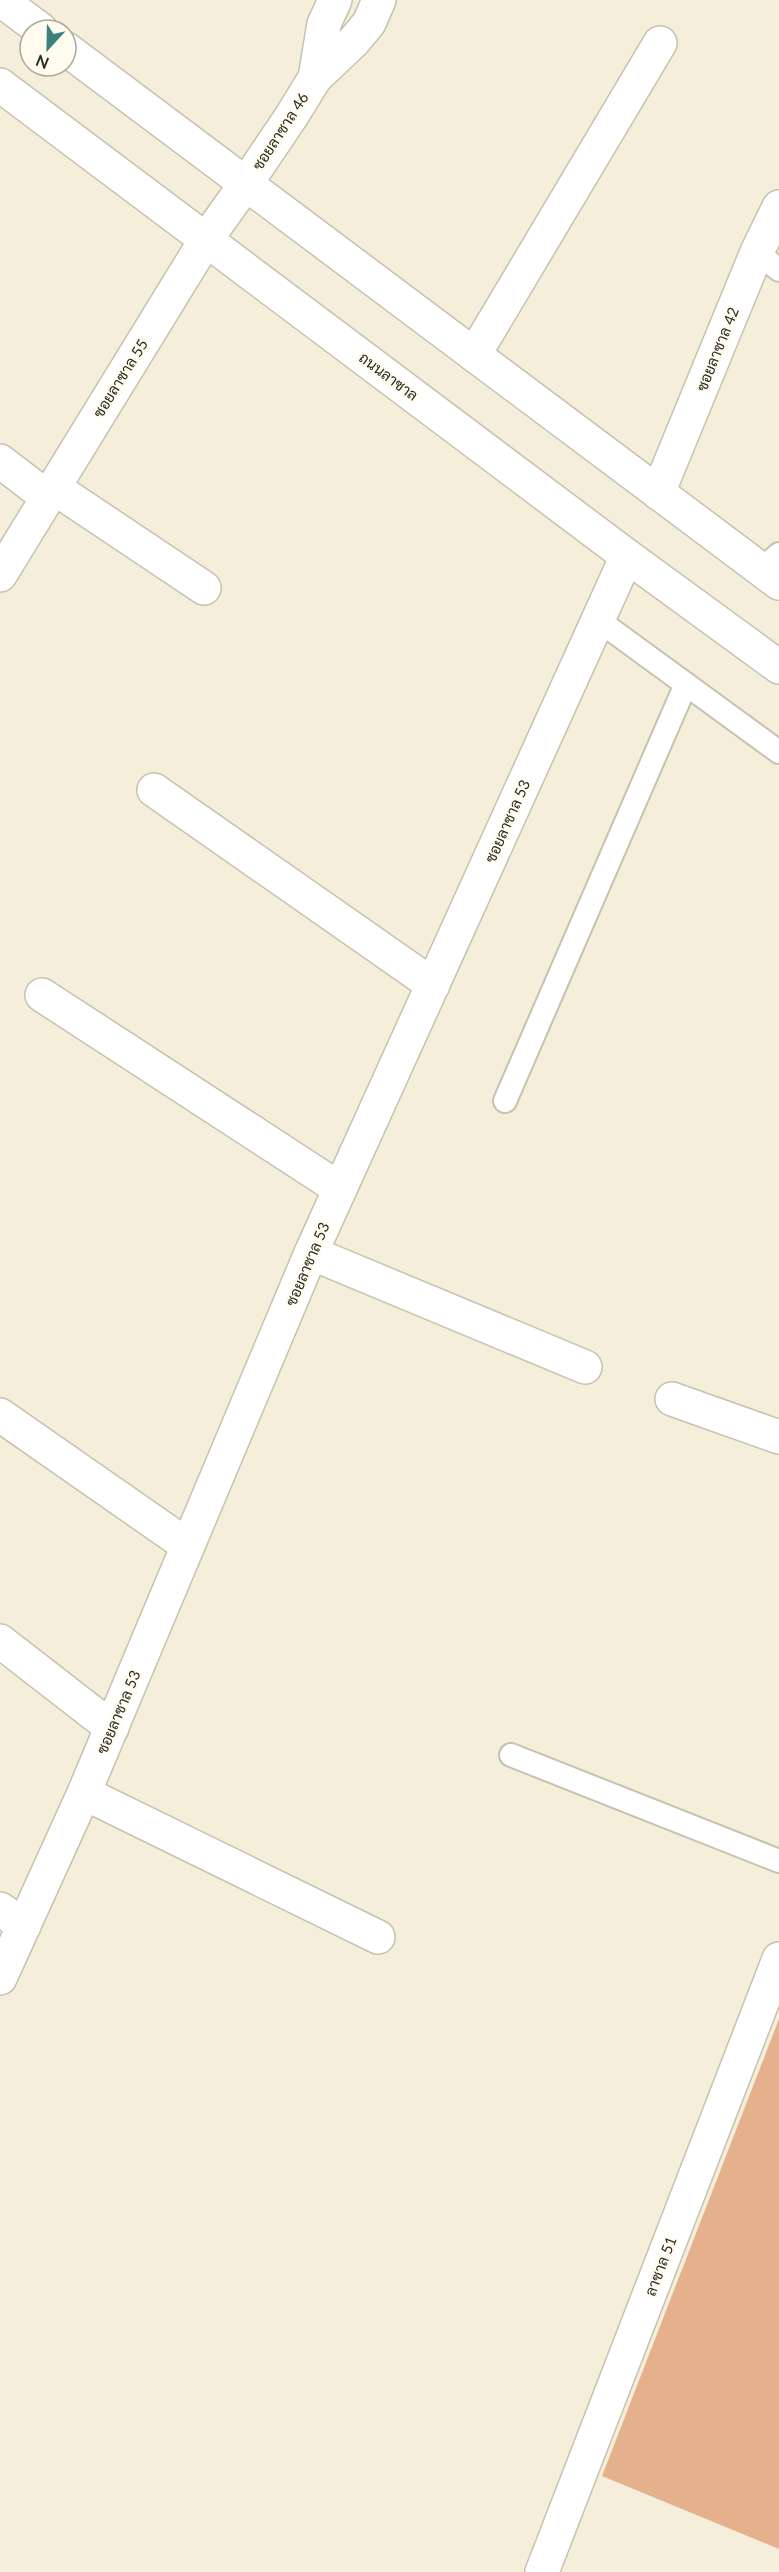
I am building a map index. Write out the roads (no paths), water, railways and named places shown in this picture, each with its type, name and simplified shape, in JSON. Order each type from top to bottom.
[{"type":"street","points":[[1,0],[25,18]]},
{"type":"street","name":"ซอยลาซาล 46","points":[[315,78],[324,24],[335,0]]},
{"type":"street","name":"ซอยลาซาล 46","points":[[244,185],[315,78],[354,41],[369,23],[379,0]]},
{"type":"street","points":[[474,355],[660,43]]},
{"type":"street","points":[[78,58],[244,185],[658,493],[773,569]]},
{"type":"street","name":"ถนนลาซาล","points":[[0,85],[207,238],[627,556],[779,667]]},
{"type":"street","name":"ซอยลาซาล 55","points":[[0,575],[207,238],[244,185]]},
{"type":"street","name":"ซอยลาซาล 42","points":[[658,493],[768,261],[779,207]]},
{"type":"street","points":[[0,461],[204,588]]},
{"type":"street","name":"ซอยลาซาล 53","points":[[0,1978],[12,1917],[84,1793],[340,1189],[627,556]]},
{"type":"street","points":[[154,790],[433,985]]},
{"type":"street","points":[[42,995],[340,1189]]},
{"type":"street","points":[[312,1253],[585,1367]]},
{"type":"street","points":[[672,1399],[779,1437]]},
{"type":"street","points":[[0,1414],[188,1546]]},
{"type":"street","points":[[0,1641],[112,1728]]},
{"type":"street","points":[[84,1793],[378,1937]]},
{"type":"street","name":"ลาซาล 51","points":[[542,2572],[779,1959]]},
{"type":"lane","points":[[598,620],[779,752]]},
{"type":"lane","points":[[505,1101],[686,684]]},
{"type":"lane","points":[[511,1755],[779,1861]]}]
